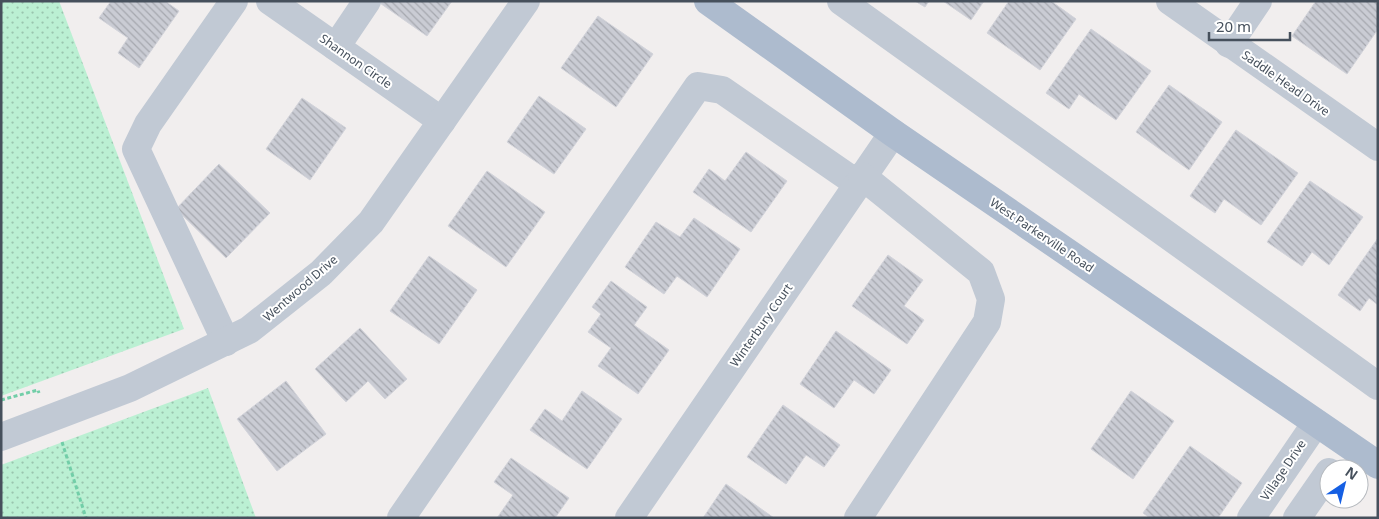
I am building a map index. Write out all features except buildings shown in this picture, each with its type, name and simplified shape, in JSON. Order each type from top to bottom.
[{"type":"main road","name":"West Parkerville Road","points":[[708,1],[894,133],[1378,465]]},
{"type":"street","points":[[226,342],[136,149],[148,124],[234,1]]},
{"type":"street","name":"Shannon Circle","points":[[270,1],[442,122]]},
{"type":"street","points":[[336,47],[367,1]]},
{"type":"street","name":"Wentwood Drive","points":[[1,437],[130,388],[226,342],[249,330],[320,273],[371,222],[526,1]]},
{"type":"street","points":[[841,1],[1378,386]]},
{"type":"street","name":"Saddle Head Drive","points":[[1170,1],[1229,44],[1376,141]]},
{"type":"street","points":[[1229,44],[1258,1]]},
{"type":"street","points":[[402,518],[698,86],[722,90],[860,180],[982,272],[992,299],[987,322],[858,518]]},
{"type":"street","name":"Winterbury Court","points":[[628,518],[894,133]]},
{"type":"street","name":"Village Drive","points":[[1251,518],[1316,423]]},
{"type":"street","points":[[1338,459],[1348,445]]},
{"type":"street","points":[[1297,518],[1319,486]]},
{"type":"green space","points":[[1,1],[59,1],[184,329],[1,396]]},
{"type":"green space","points":[[208,388],[256,518],[1,518],[1,465]]}]
